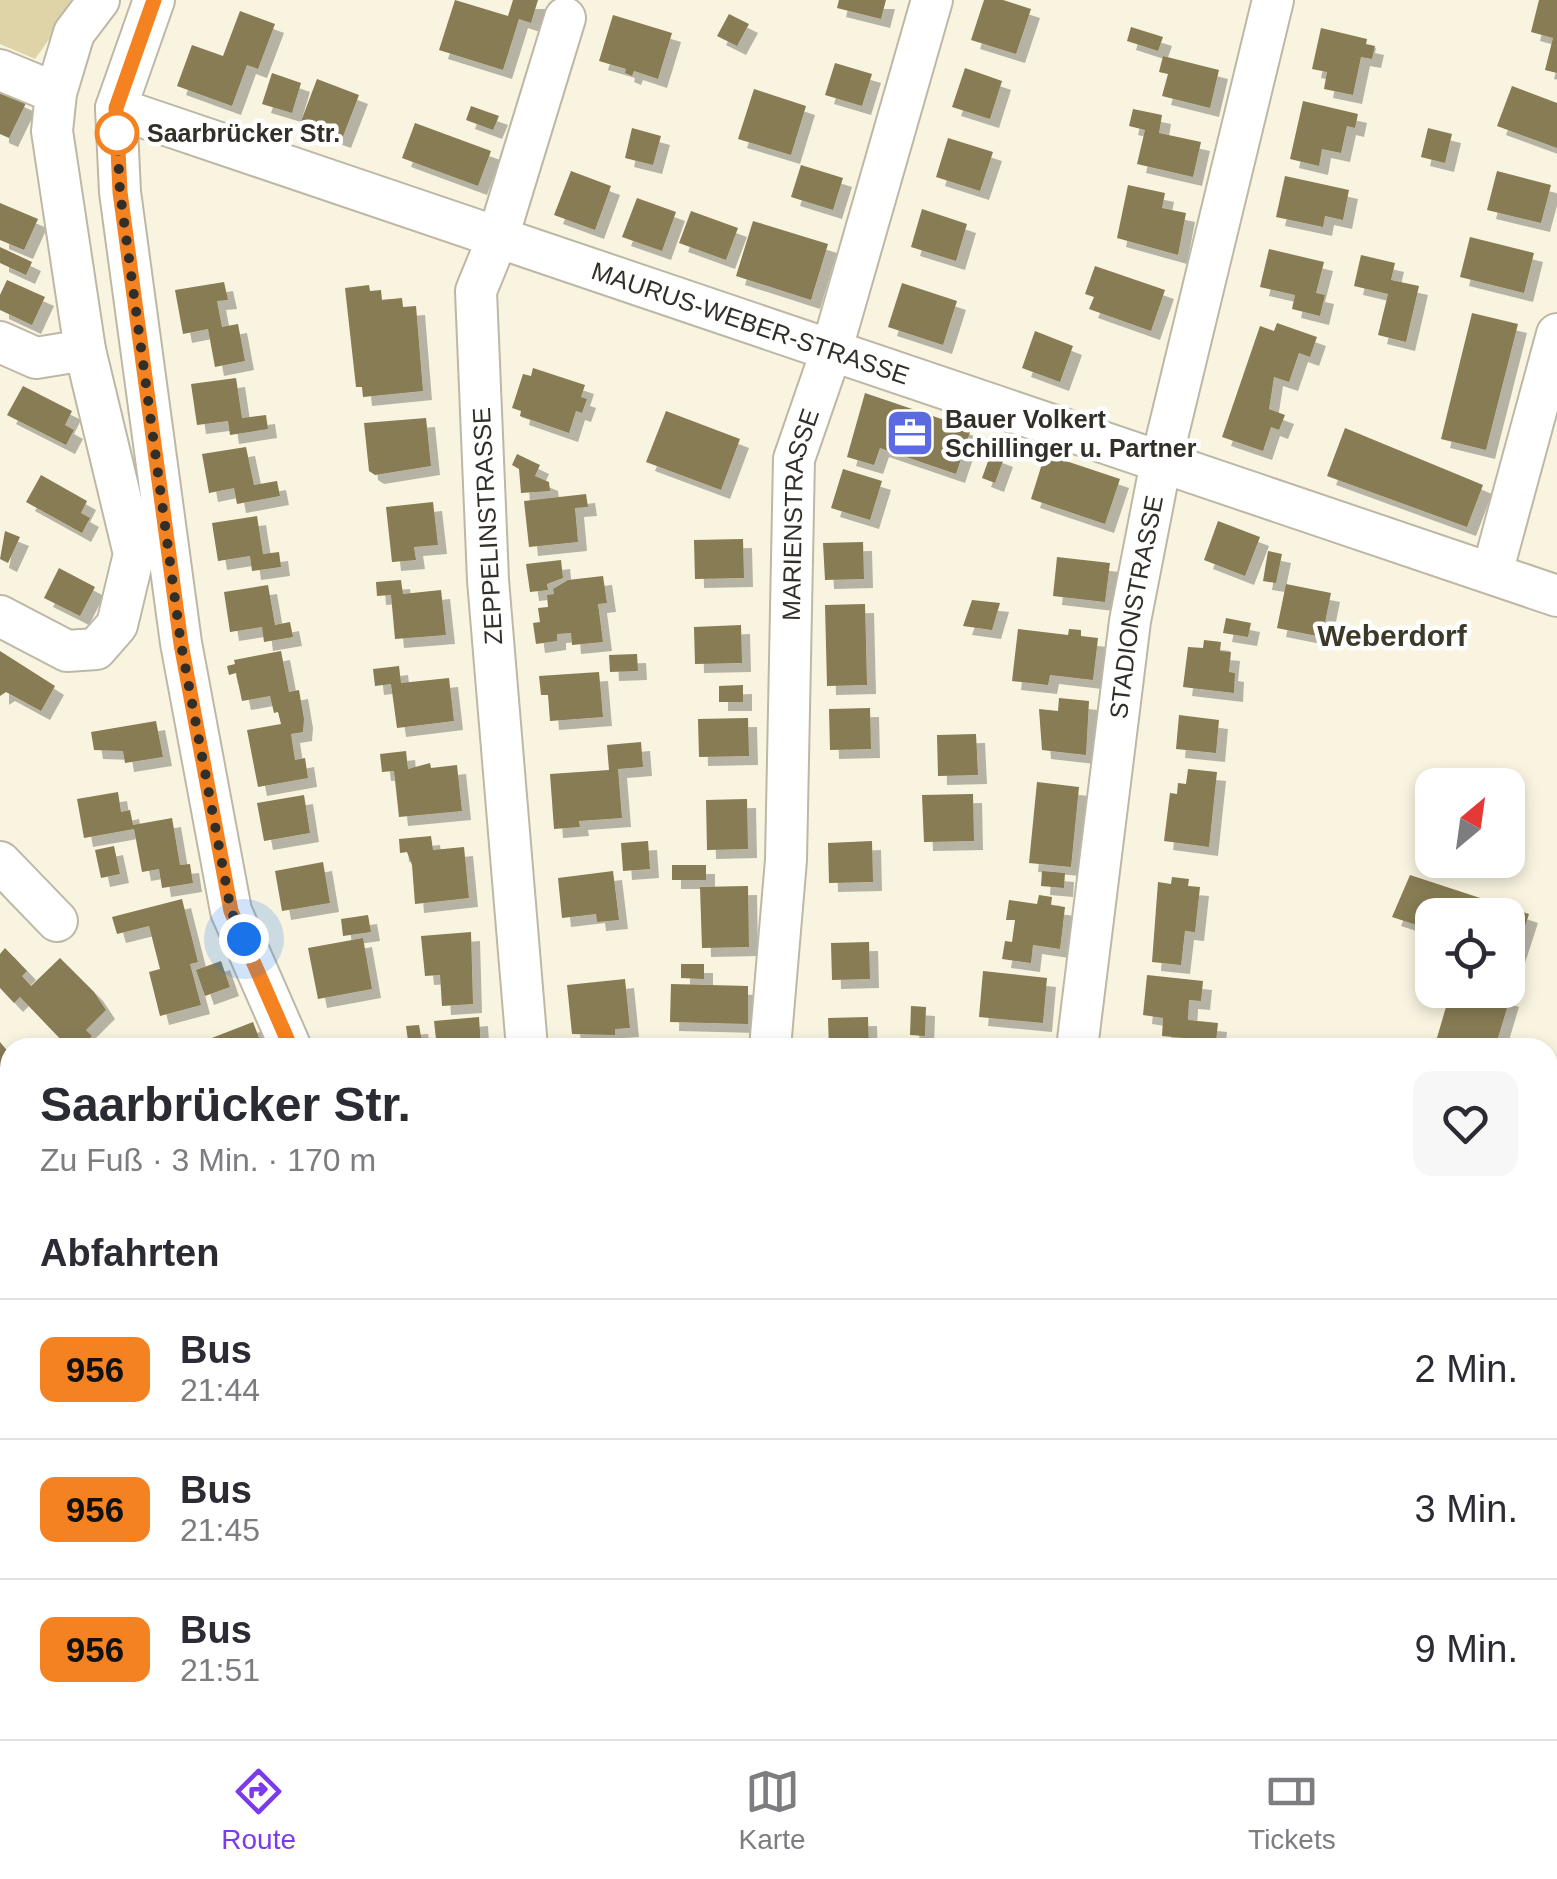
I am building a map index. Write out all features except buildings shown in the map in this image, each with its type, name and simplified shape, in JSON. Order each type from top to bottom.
[{"type":"street","points":[[0,616],[67,651],[96,648],[117,626],[128,594],[134,554],[85,350],[52,131],[56,93],[74,33],[99,0]]},
{"type":"street","points":[[154,0],[116,108],[120,192],[181,644],[231,911],[286,1038]]},
{"type":"street","name":"MARIENSTRASSE","points":[[771,1038],[786,860],[794,459],[831,352],[932,0]]},
{"type":"street","name":"STADIONSTRASSE","points":[[1078,1038],[1130,622],[1162,462],[1273,0]]},
{"type":"street","name":"ZEPPELINSTRASSE","points":[[527,1038],[488,580],[476,291],[498,237],[565,18]]},
{"type":"street","points":[[0,70],[56,93]]},
{"type":"street","name":"MAURUS-WEBER-STRASSE","points":[[116,108],[1557,596]]},
{"type":"street","points":[[1492,574],[1557,334]]},
{"type":"street","points":[[0,342],[36,358],[85,350]]},
{"type":"street","points":[[0,862],[57,922]]},
{"type":"shaded area","points":[[0,0],[77,0],[35,59],[0,44]]},
{"type":"bus line","name":"956","points":[[154,0],[116,108],[120,192],[181,644],[231,911],[287,1038]]},
{"type":"place","name":"Saarbrücker Str.","points":[[117,133]]},
{"type":"place","name":"Bauer Volkert Schillinger u. Partner","points":[[910,433]]},
{"type":"district","name":"Weberdorf","points":[[1392,635]]},
{"type":"route","points":[[117,133],[120,192],[181,644],[231,911],[244,939]]}]
